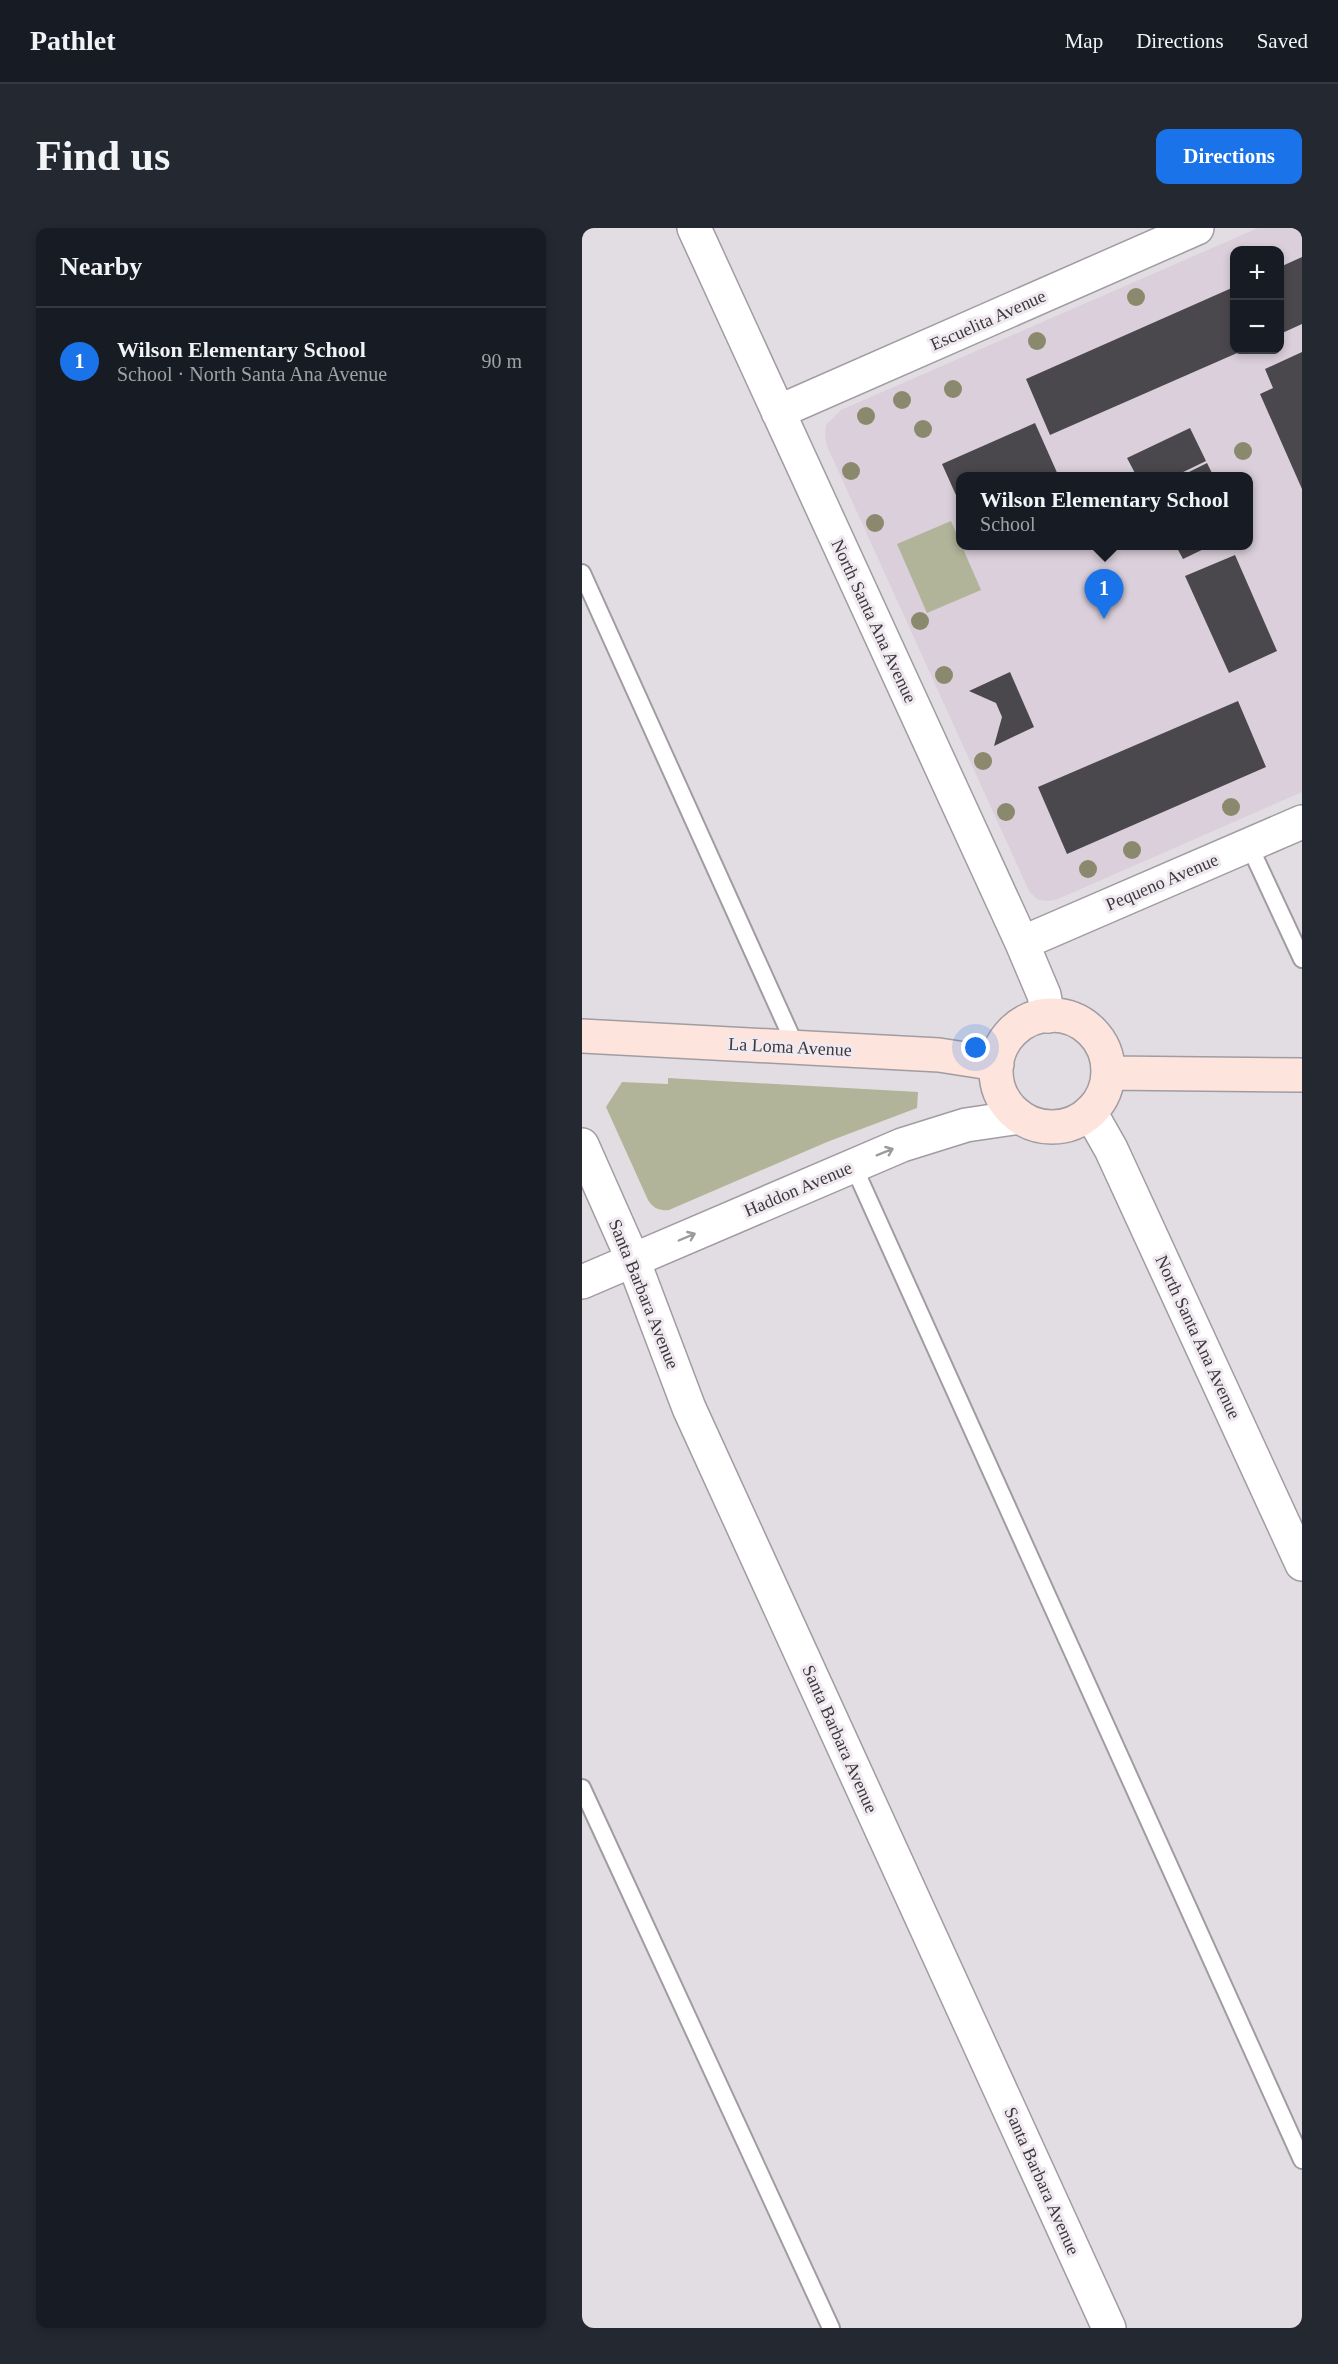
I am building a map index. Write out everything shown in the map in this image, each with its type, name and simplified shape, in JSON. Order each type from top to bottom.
[{"type":"main road","points":[[1048,1016],[1062,1016],[1074,1020],[1096,1036],[1107,1060],[1106,1088],[1100,1101],[1077,1121],[1063,1126],[1048,1127],[1020,1118],[1001,1094],[997,1080],[997,1064],[1008,1037],[1019,1026],[1033,1019],[1048,1016]]},
{"type":"main road","name":"La Loma Avenue","points":[[582,1036],[939,1055],[997,1064]]},
{"type":"main road","points":[[1108,1073],[1302,1075]]},
{"type":"street","name":"North Santa Ana Avenue","points":[[694,228],[1022,943],[1044,995],[1048,1016]]},
{"type":"street","name":"Escuelita Avenue","points":[[778,412],[1197,228]]},
{"type":"street","name":"Pequeno Avenue","points":[[1022,943],[1302,822]]},
{"type":"street","name":"North Santa Ana Avenue","points":[[1090,1112],[1111,1149],[1302,1564]]},
{"type":"street","name":"Haddon Avenue","points":[[582,1282],[902,1145],[966,1125],[1020,1118]]},
{"type":"street","name":"Santa Barbara Avenue","points":[[582,1145],[633,1260],[694,1418],[1109,2328]]},
{"type":"lane","points":[[582,573],[796,1047]]},
{"type":"lane","points":[[1249,845],[1302,959]]},
{"type":"lane","points":[[853,1165],[1302,2160]]},
{"type":"lane","points":[[582,1788],[831,2328]]},
{"type":"shaded area","points":[[1258,228],[1302,228],[1302,792],[1058,899],[1038,900],[1029,891],[827,446],[826,425],[841,410]]},
{"type":"green space","points":[[951,521],[956,532],[956,550],[964,550],[981,590],[927,613],[897,544]]},
{"type":"green space","points":[[668,1078],[918,1092],[917,1108],[827,1142],[669,1210],[662,1210],[654,1207],[648,1200],[606,1107],[622,1082],[668,1084]]},
{"type":"building","points":[[1302,257],[1302,324],[1284,332],[1284,300],[1284,265]]},
{"type":"building","points":[[1230,289],[1230,354],[1235,354],[1050,435],[1026,379]]},
{"type":"building","points":[[1302,352],[1302,489],[1260,394],[1273,388],[1265,369]]},
{"type":"building","points":[[1035,423],[1057,472],[956,472],[956,495],[942,464]]},
{"type":"building","points":[[1190,428],[1206,461],[1183,472],[1134,472],[1127,458]]},
{"type":"building","points":[[1207,463],[1212,472],[1189,472]]},
{"type":"building","points":[[1178,550],[1202,550],[1183,559]]},
{"type":"building","points":[[1235,555],[1277,651],[1229,673],[1185,576]]},
{"type":"building","points":[[1010,672],[1034,727],[994,746],[1002,717],[996,703],[969,691]]},
{"type":"building","points":[[1238,701],[1266,767],[1067,854],[1038,787]]},
{"type":"place","name":"Wilson Elementary School","points":[[1104,619]]}]
